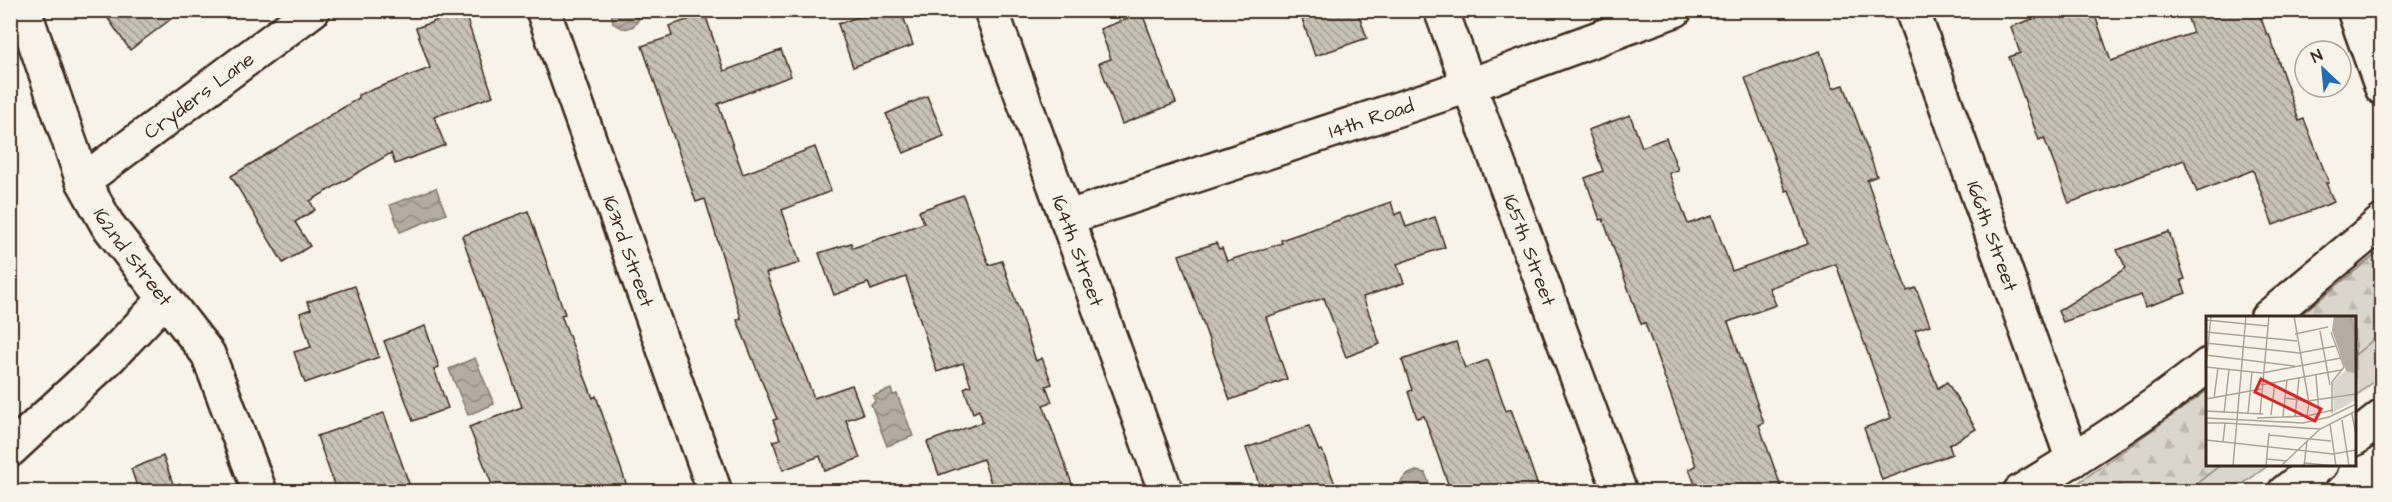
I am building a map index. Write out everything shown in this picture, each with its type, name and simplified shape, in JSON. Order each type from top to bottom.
[{"type":"main road","name":"162nd Street","points":[[24,10],[83,181],[107,224],[208,354],[260,492]]},
{"type":"main road","name":"Cryders Lane","points":[[83,181],[313,10]]},
{"type":"main road","name":"163rd Street","points":[[543,10],[716,492]]},
{"type":"main road","name":"164th Street","points":[[990,10],[1166,492]]},
{"type":"main road","name":"165th Street","points":[[1441,10],[1620,492]]},
{"type":"main road","name":"14th Road","points":[[1066,218],[1468,86],[1675,10]]},
{"type":"main road","name":"166th Street","points":[[1912,10],[2073,460]]},
{"type":"main road","points":[[2354,10],[2382,88]]},
{"type":"main road","points":[[2269,316],[2382,222]]},
{"type":"main road","points":[[10,450],[111,356],[165,299]]},
{"type":"main road","points":[[2020,492],[2073,460],[2206,367]]},
{"type":"main road","points":[[2356,438],[2382,417]]},
{"type":"main road","points":[[2285,492],[2320,466]]},
{"type":"green space","points":[[2381,250],[2381,375],[2356,396],[2356,316],[2300,316]]},
{"type":"green space","points":[[2381,250],[2381,333],[2356,354],[2356,316],[2299,316]]},
{"type":"green space","points":[[2206,392],[2206,466],[2268,466],[2233,491],[2067,492]]},
{"type":"green space","points":[[2206,392],[2206,466],[2219,466],[2187,491],[2067,491]]},
{"type":"water","points":[[611,10],[651,11],[640,16],[632,27],[621,28],[613,23]]},
{"type":"water","points":[[436,188],[446,214],[400,232],[390,205]]},
{"type":"water","points":[[475,358],[494,404],[468,415],[449,369]]},
{"type":"water","points":[[891,389],[893,395],[897,394],[913,436],[887,446],[871,404],[875,402],[873,396]]},
{"type":"water","points":[[1416,471],[1425,473],[1432,491],[1404,491],[1400,483],[1406,475]]},
{"type":"building","points":[[102,10],[183,10],[130,50]]},
{"type":"building","points":[[878,10],[901,10],[913,45],[853,67],[838,24]]},
{"type":"building","points":[[1299,10],[1357,10],[1367,38],[1315,56]]},
{"type":"building","points":[[2057,10],[2093,10],[2111,61],[2193,33],[2185,10],[2258,10],[2267,35],[2269,34],[2299,121],[2304,119],[2334,202],[2273,225],[2253,170],[2197,192],[2184,160],[2069,203],[2044,138],[2039,140],[2009,57],[2020,53],[2011,27]]},
{"type":"building","points":[[464,11],[493,96],[434,117],[445,145],[395,164],[391,153],[310,201],[315,210],[295,222],[310,246],[283,263],[231,176],[359,98],[358,95],[430,68],[416,28]]},
{"type":"building","points":[[1142,13],[1176,103],[1122,124],[1099,63],[1111,59],[1100,29]]},
{"type":"building","points":[[705,14],[724,71],[781,50],[791,76],[718,104],[743,174],[815,147],[831,191],[782,210],[800,263],[766,273],[814,398],[852,385],[863,414],[846,420],[860,458],[825,471],[820,456],[783,470],[773,441],[780,439],[773,420],[777,419],[737,320],[741,318],[705,199],[696,202],[642,46],[672,36],[669,26]]},
{"type":"building","points":[[1820,51],[1833,88],[1844,85],[1877,176],[1867,180],[1907,291],[1916,288],[1930,325],[1915,330],[1938,388],[1947,382],[1976,429],[1949,445],[1952,454],[1882,480],[1864,428],[1891,418],[1836,264],[1769,288],[1776,305],[1728,322],[1764,423],[1759,425],[1783,492],[1698,492],[1689,469],[1696,466],[1645,323],[1641,324],[1603,219],[1600,220],[1585,178],[1603,171],[1588,130],[1630,115],[1642,147],[1666,138],[1678,170],[1669,173],[1688,224],[1712,216],[1732,271],[1808,244],[1745,78]]},
{"type":"building","points":[[927,96],[944,136],[904,153],[886,114]]},
{"type":"building","points":[[963,195],[989,265],[1002,261],[1036,361],[1042,358],[1052,384],[1046,386],[1052,402],[1043,405],[1075,492],[994,492],[983,459],[939,475],[927,442],[983,422],[979,410],[973,413],[964,388],[971,385],[963,363],[937,372],[906,277],[871,290],[868,283],[834,295],[819,253],[851,243],[853,248],[924,223],[919,211]]},
{"type":"building","points":[[1391,202],[1395,215],[1401,212],[1406,227],[1435,217],[1445,247],[1397,264],[1404,283],[1363,297],[1380,344],[1346,357],[1324,298],[1266,317],[1287,379],[1230,400],[1179,255],[1216,243],[1219,249],[1222,248],[1227,261]]},
{"type":"building","points":[[528,211],[565,314],[561,315],[593,398],[596,396],[629,492],[495,492],[469,427],[522,407],[462,236]]},
{"type":"building","points":[[2169,232],[2185,279],[2181,280],[2186,293],[2145,307],[2141,295],[2063,322],[2058,311],[2126,268],[2117,250]]},
{"type":"building","points":[[355,286],[379,357],[305,383],[294,352],[311,347],[300,313],[311,309],[307,302]]},
{"type":"building","points":[[425,326],[439,367],[434,369],[448,408],[413,421],[384,341]]},
{"type":"building","points":[[1456,342],[1465,368],[1488,360],[1506,411],[1511,409],[1540,492],[1451,492],[1424,416],[1417,418],[1408,392],[1412,390],[1402,360]]},
{"type":"building","points":[[384,413],[412,492],[337,492],[317,436]]},
{"type":"building","points":[[1309,426],[1319,451],[1322,450],[1338,492],[1262,492],[1246,448]]},
{"type":"building","points":[[163,456],[176,492],[139,492],[131,469]]}]
